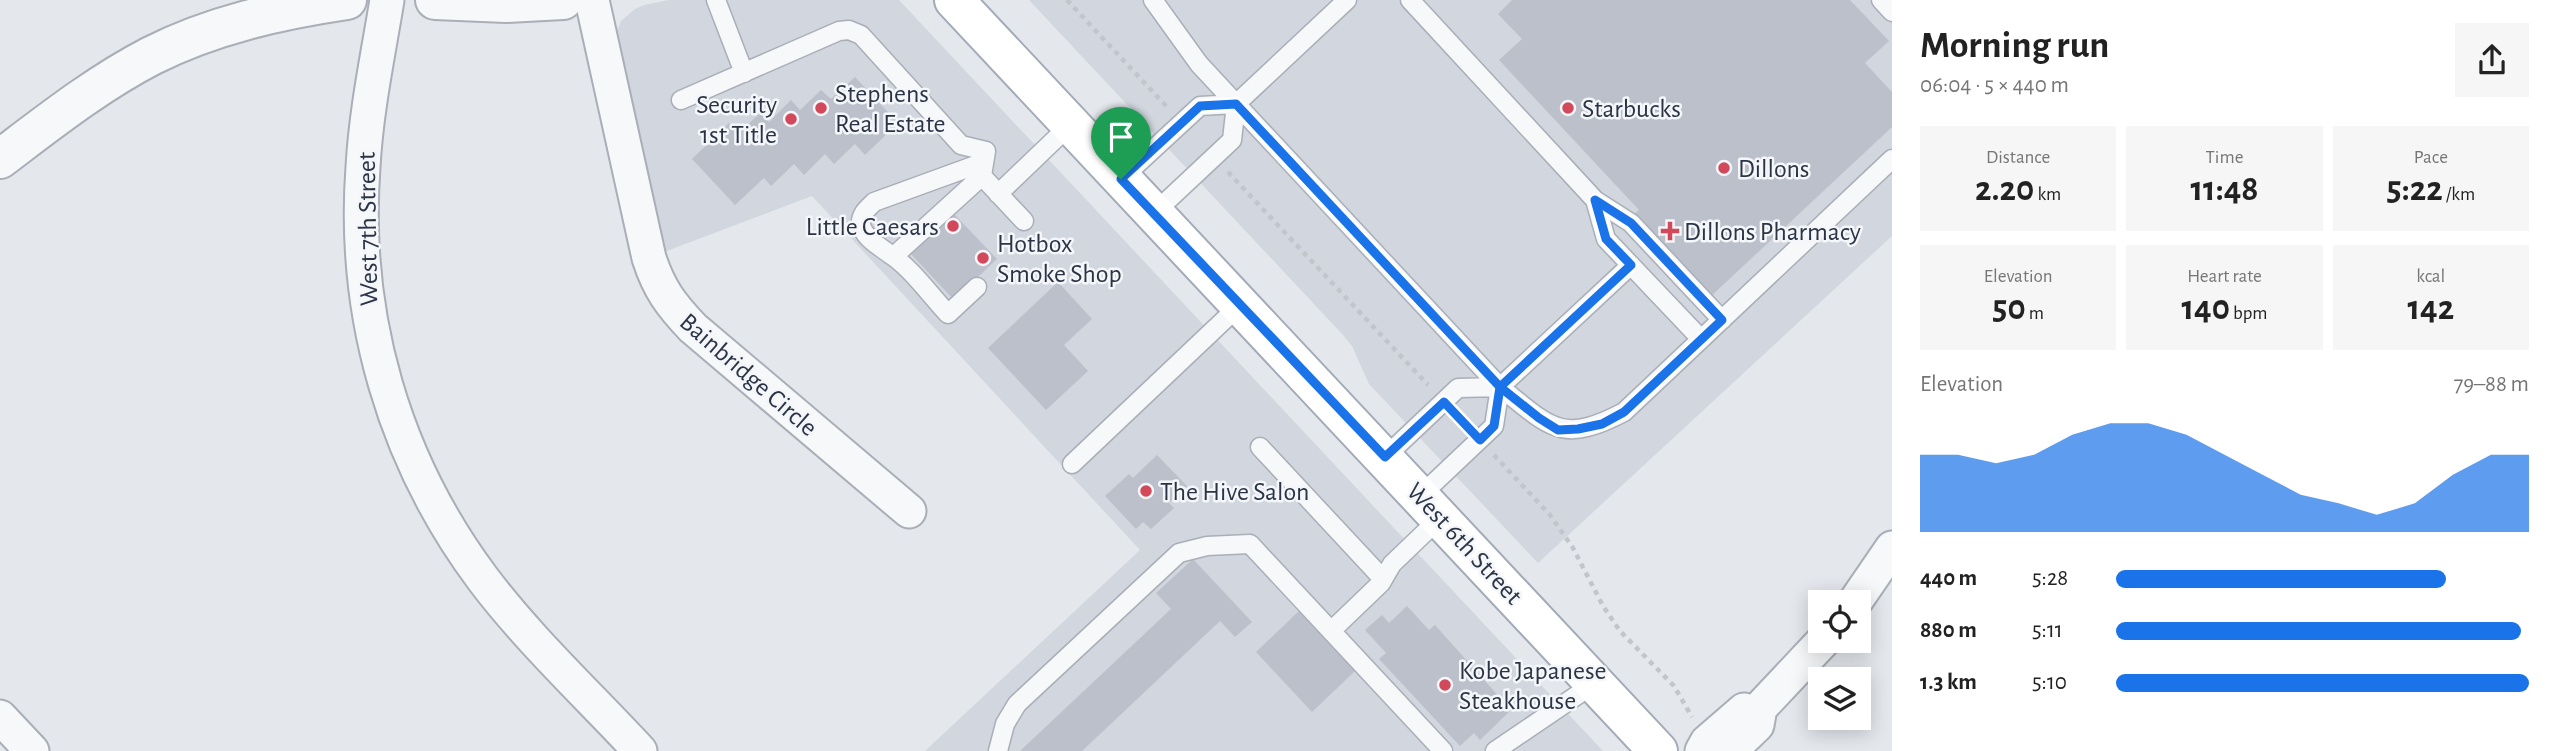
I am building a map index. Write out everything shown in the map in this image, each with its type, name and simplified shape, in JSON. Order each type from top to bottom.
[{"type":"main road","name":"West 6th Street","points":[[954,0],[1658,751]]},
{"type":"street","points":[[0,159],[77,100],[153,55],[197,36],[253,18],[347,0]]},
{"type":"street","name":"West 7th Street","points":[[387,0],[367,125],[362,204],[363,274],[368,315],[392,407],[429,491],[483,580],[640,751]]},
{"type":"street","points":[[436,0],[506,3],[563,0]]},
{"type":"street","name":"Bainbridge Circle","points":[[592,0],[649,258],[658,284],[672,306],[693,328],[909,511]]},
{"type":"street","points":[[1863,590],[1892,548]]},
{"type":"street","points":[[1730,751],[1757,725],[1760,708],[1812,653]]},
{"type":"street","points":[[1699,736],[1707,742],[1742,710],[1760,708]]},
{"type":"street","points":[[0,717],[32,751]]},
{"type":"lane","points":[[716,0],[744,73]]},
{"type":"lane","points":[[1153,0],[1199,64],[1500,387],[1558,430],[1602,424],[1624,412],[1892,159]]},
{"type":"lane","points":[[1881,0],[1892,12]]},
{"type":"lane","points":[[1153,214],[1232,140],[1236,104],[1344,1]]},
{"type":"lane","points":[[1413,1],[1595,200],[1631,223],[1722,320]]},
{"type":"lane","points":[[681,100],[839,31],[849,30],[860,35],[961,145],[986,151],[983,169],[894,256]]},
{"type":"lane","points":[[1121,179],[1200,106],[1236,104]]},
{"type":"lane","points":[[998,194],[1070,125]]},
{"type":"lane","points":[[983,169],[998,194],[1024,221]]},
{"type":"lane","points":[[977,287],[948,314],[894,256],[866,234],[861,226],[864,211],[874,202],[983,169]]},
{"type":"lane","points":[[1595,200],[1606,239],[1701,339]]},
{"type":"lane","points":[[1331,631],[1383,579],[1430,507],[1480,440],[1494,426],[1500,387],[1631,265]]},
{"type":"lane","points":[[1072,464],[1240,305]]},
{"type":"lane","points":[[1385,457],[1458,388],[1500,387]]},
{"type":"lane","points":[[1260,447],[1383,579]]},
{"type":"lane","points":[[998,751],[1005,723],[1017,704],[1179,553],[1207,546],[1250,544],[1443,751]]},
{"type":"lane","points":[[1501,750],[1595,683]]},
{"type":"path","points":[[1067,0],[1182,123]]},
{"type":"path","points":[[1214,157],[1444,402]]},
{"type":"path","points":[[1480,440],[1550,515],[1620,631],[1674,686],[1699,736]]},
{"type":"shaded area","points":[[669,0],[899,0],[1603,751],[925,751],[1140,550],[812,196],[664,252],[616,33],[621,21],[635,9]]},
{"type":"shaded area","points":[[1029,0],[1892,0],[1892,236],[1538,563],[1369,384],[1352,346],[1343,335]]},
{"type":"building","name":"Dillons","points":[[1512,0],[1850,0],[1889,41],[1865,63],[1892,92],[1892,127],[1709,298],[1665,252],[1654,262],[1637,244],[1649,234],[1632,216],[1639,210],[1499,60],[1522,39],[1498,14]]},
{"type":"building","points":[[855,77],[898,123],[865,155],[855,144],[834,164],[825,154],[804,175],[794,164],[771,186],[764,178],[735,205],[692,159],[729,123],[739,133],[760,113],[769,122],[791,100],[800,110],[821,90],[831,99]]},
{"type":"building","points":[[954,214],[997,259],[954,300],[911,254]]},
{"type":"building","points":[[1058,282],[1092,319],[1064,345],[1088,371],[1046,410],[988,348]]},
{"type":"building","name":"The Hive Salon","points":[[1157,455],[1187,486],[1169,503],[1174,508],[1151,529],[1143,522],[1136,529],[1105,496],[1129,474],[1133,478]]},
{"type":"building","points":[[1193,559],[1252,622],[1235,637],[1220,621],[1082,751],[1020,751],[1171,609],[1156,593]]},
{"type":"building","name":"Kobe Japanese Steakhouse","points":[[1407,606],[1429,630],[1435,625],[1511,710],[1480,740],[1474,733],[1460,746],[1379,659],[1386,653],[1365,630],[1382,615],[1389,623]]},
{"type":"building","points":[[1300,610],[1356,670],[1312,712],[1256,652]]},
{"type":"place","name":"Stephens Real Estate","points":[[821,108]]},
{"type":"place","name":"Starbucks","points":[[1568,108]]},
{"type":"place","name":"Security 1st Title","points":[[791,119]]},
{"type":"place","name":"Dillons","points":[[1724,168]]},
{"type":"place","name":"Little Caesars","points":[[953,226]]},
{"type":"place","name":"Dillons Pharmacy","points":[[1670,231]]},
{"type":"place","name":"Hotbox Smoke Shop","points":[[983,258]]},
{"type":"place","name":"The Hive Salon","points":[[1146,491]]},
{"type":"place","name":"Kobe Japanese Steakhouse","points":[[1445,685]]},
{"type":"route","points":[[1121,179],[1200,106],[1236,104],[1500,387],[1558,430],[1602,424],[1624,412],[1722,320],[1631,223],[1595,200],[1606,239],[1631,265],[1500,387],[1494,426],[1480,440],[1444,402],[1385,457],[1121,179]]}]
